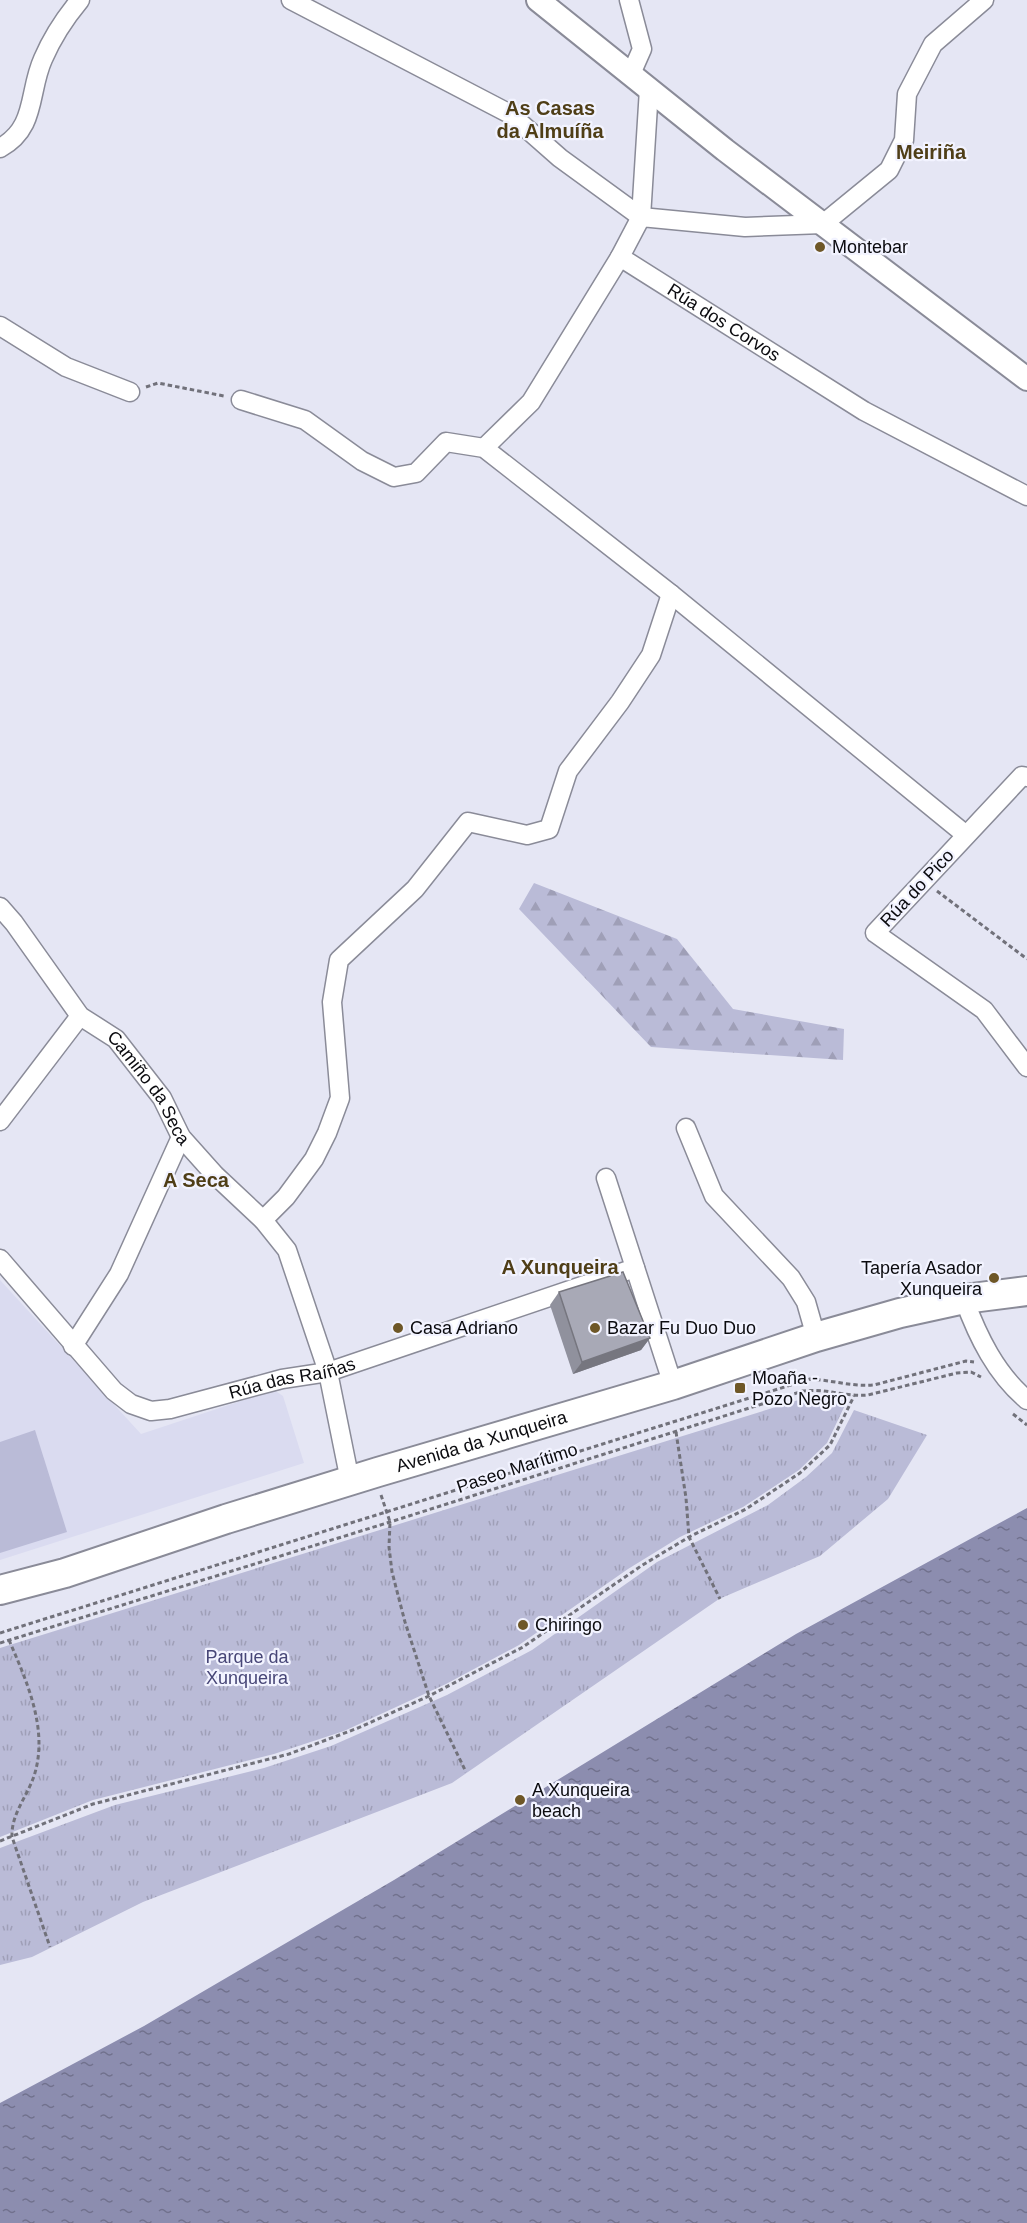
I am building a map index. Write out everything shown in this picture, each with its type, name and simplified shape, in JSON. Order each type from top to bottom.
[{"type":"main road","name":"Avenida da Xunqueira","points":[[0,1590],[62,1574],[226,1519],[673,1385],[816,1337],[900,1313],[964,1299],[1027,1291]]},
{"type":"street","points":[[0,148],[18,134],[30,114],[42,61],[56,33],[80,0]]},
{"type":"street","points":[[291,0],[510,114],[560,158],[641,217],[745,228],[823,224],[890,170],[904,140],[907,94],[933,44],[984,0]]},
{"type":"street","points":[[538,0],[823,224],[1027,379]]},
{"type":"street","points":[[629,0],[642,49],[631,74]]},
{"type":"street","points":[[484,448],[531,402],[620,257],[641,217],[649,89]]},
{"type":"street","name":"Rúa dos Corvos","points":[[620,257],[864,411],[1027,496]]},
{"type":"street","points":[[0,326],[66,367],[130,392]]},
{"type":"street","points":[[241,399],[305,420],[362,461],[394,477],[416,473],[446,442],[484,448],[671,594],[966,835]]},
{"type":"street","points":[[263,1220],[286,1197],[314,1159],[340,1098],[332,1002],[339,960],[415,889],[468,822],[527,835],[549,829],[567,771],[620,702],[651,655],[671,594]]},
{"type":"street","name":"Rúa do Pico","points":[[1027,777],[1022,776],[875,933],[984,1010],[1027,1067]]},
{"type":"street","name":"Camiño da Seca","points":[[0,906],[80,1016],[116,1039],[162,1098],[182,1137],[215,1175],[263,1220],[287,1250],[362,1477]]},
{"type":"street","points":[[0,1121],[80,1016]]},
{"type":"street","points":[[686,1128],[714,1196],[791,1278],[806,1302],[816,1337]]},
{"type":"street","points":[[73,1346],[119,1274],[182,1137]]},
{"type":"street","points":[[606,1178],[673,1385]]},
{"type":"street","name":"Rúa das Raíñas","points":[[0,1259],[114,1391],[131,1404],[151,1411],[170,1409],[282,1379],[328,1372],[635,1268]]},
{"type":"street","points":[[964,1299],[977,1331],[994,1362],[1011,1387],[1027,1400]]},
{"type":"path","points":[[130,392],[158,383],[241,399]]},
{"type":"path","points":[[924,881],[1027,958]]},
{"type":"path","points":[[0,1633],[810,1379],[859,1386],[874,1385],[966,1361],[982,1365]]},
{"type":"path","name":"Paseo Marítimo","points":[[0,1643],[802,1391],[817,1389],[854,1396],[868,1395],[957,1373],[970,1372],[980,1376],[985,1383]]},
{"type":"path","points":[[0,1841],[104,1801],[289,1754],[358,1728],[429,1696],[523,1647],[641,1566],[689,1537],[746,1509],[800,1473],[831,1445],[854,1396]]},
{"type":"path","points":[[1007,1408],[1027,1425]]},
{"type":"path","points":[[676,1432],[686,1498],[689,1537],[720,1599]]},
{"type":"path","points":[[362,1477],[387,1512],[390,1522],[389,1547],[392,1572],[429,1696],[466,1772]]},
{"type":"path","points":[[9,1640],[33,1699],[38,1735],[34,1775],[11,1824],[12,1837],[50,1947]]},
{"type":"shaded area","points":[[0,1280],[141,1434],[274,1390],[283,1396],[304,1463],[0,1560]]},
{"type":"green space","points":[[534,883],[677,939],[733,1009],[844,1029],[843,1060],[651,1047],[519,909]]},
{"type":"green space","name":"Parque da Xunqueira","points":[[825,1395],[847,1401],[827,1443],[799,1470],[743,1507],[680,1537],[628,1569],[519,1645],[446,1684],[344,1731],[274,1754],[93,1800],[0,1837],[0,1648],[808,1397]]},
{"type":"green space","points":[[854,1410],[927,1435],[888,1499],[820,1556],[719,1599],[452,1783],[143,1902],[32,1957],[0,1965],[0,1848],[115,1805],[264,1768],[331,1746],[447,1695],[532,1650],[657,1562],[768,1505],[806,1477],[832,1453]]},
{"type":"green space","points":[[35,1430],[67,1532],[0,1553],[0,1442]]},
{"type":"water","points":[[1027,1508],[1027,2223],[0,2223],[0,2103],[144,2026],[394,1880],[796,1634]]},
{"type":"building","name":"Bazar Fu Duo Duo","points":[[623,1272],[650,1338],[582,1362],[559,1292]]},
{"type":"place","name":"Montebar","points":[[820,247]]},
{"type":"place","name":"Tapería Asador Xunqueira","points":[[994,1278]]},
{"type":"place","name":"Casa Adriano","points":[[398,1328]]},
{"type":"place","name":"Bazar Fu Duo Duo","points":[[595,1328]]},
{"type":"place","name":"Moaña - Pozo Negro","points":[[740,1388]]},
{"type":"place","name":"Chiringo","points":[[523,1625]]},
{"type":"place","name":"A Xunqueira beach","points":[[520,1800]]},
{"type":"district","name":"As Casas da Almuíña","points":[[550,120]]},
{"type":"district","name":"Meiriña","points":[[931,152]]},
{"type":"district","name":"A Seca","points":[[196,1180]]},
{"type":"district","name":"A Xunqueira","points":[[560,1267]]}]
